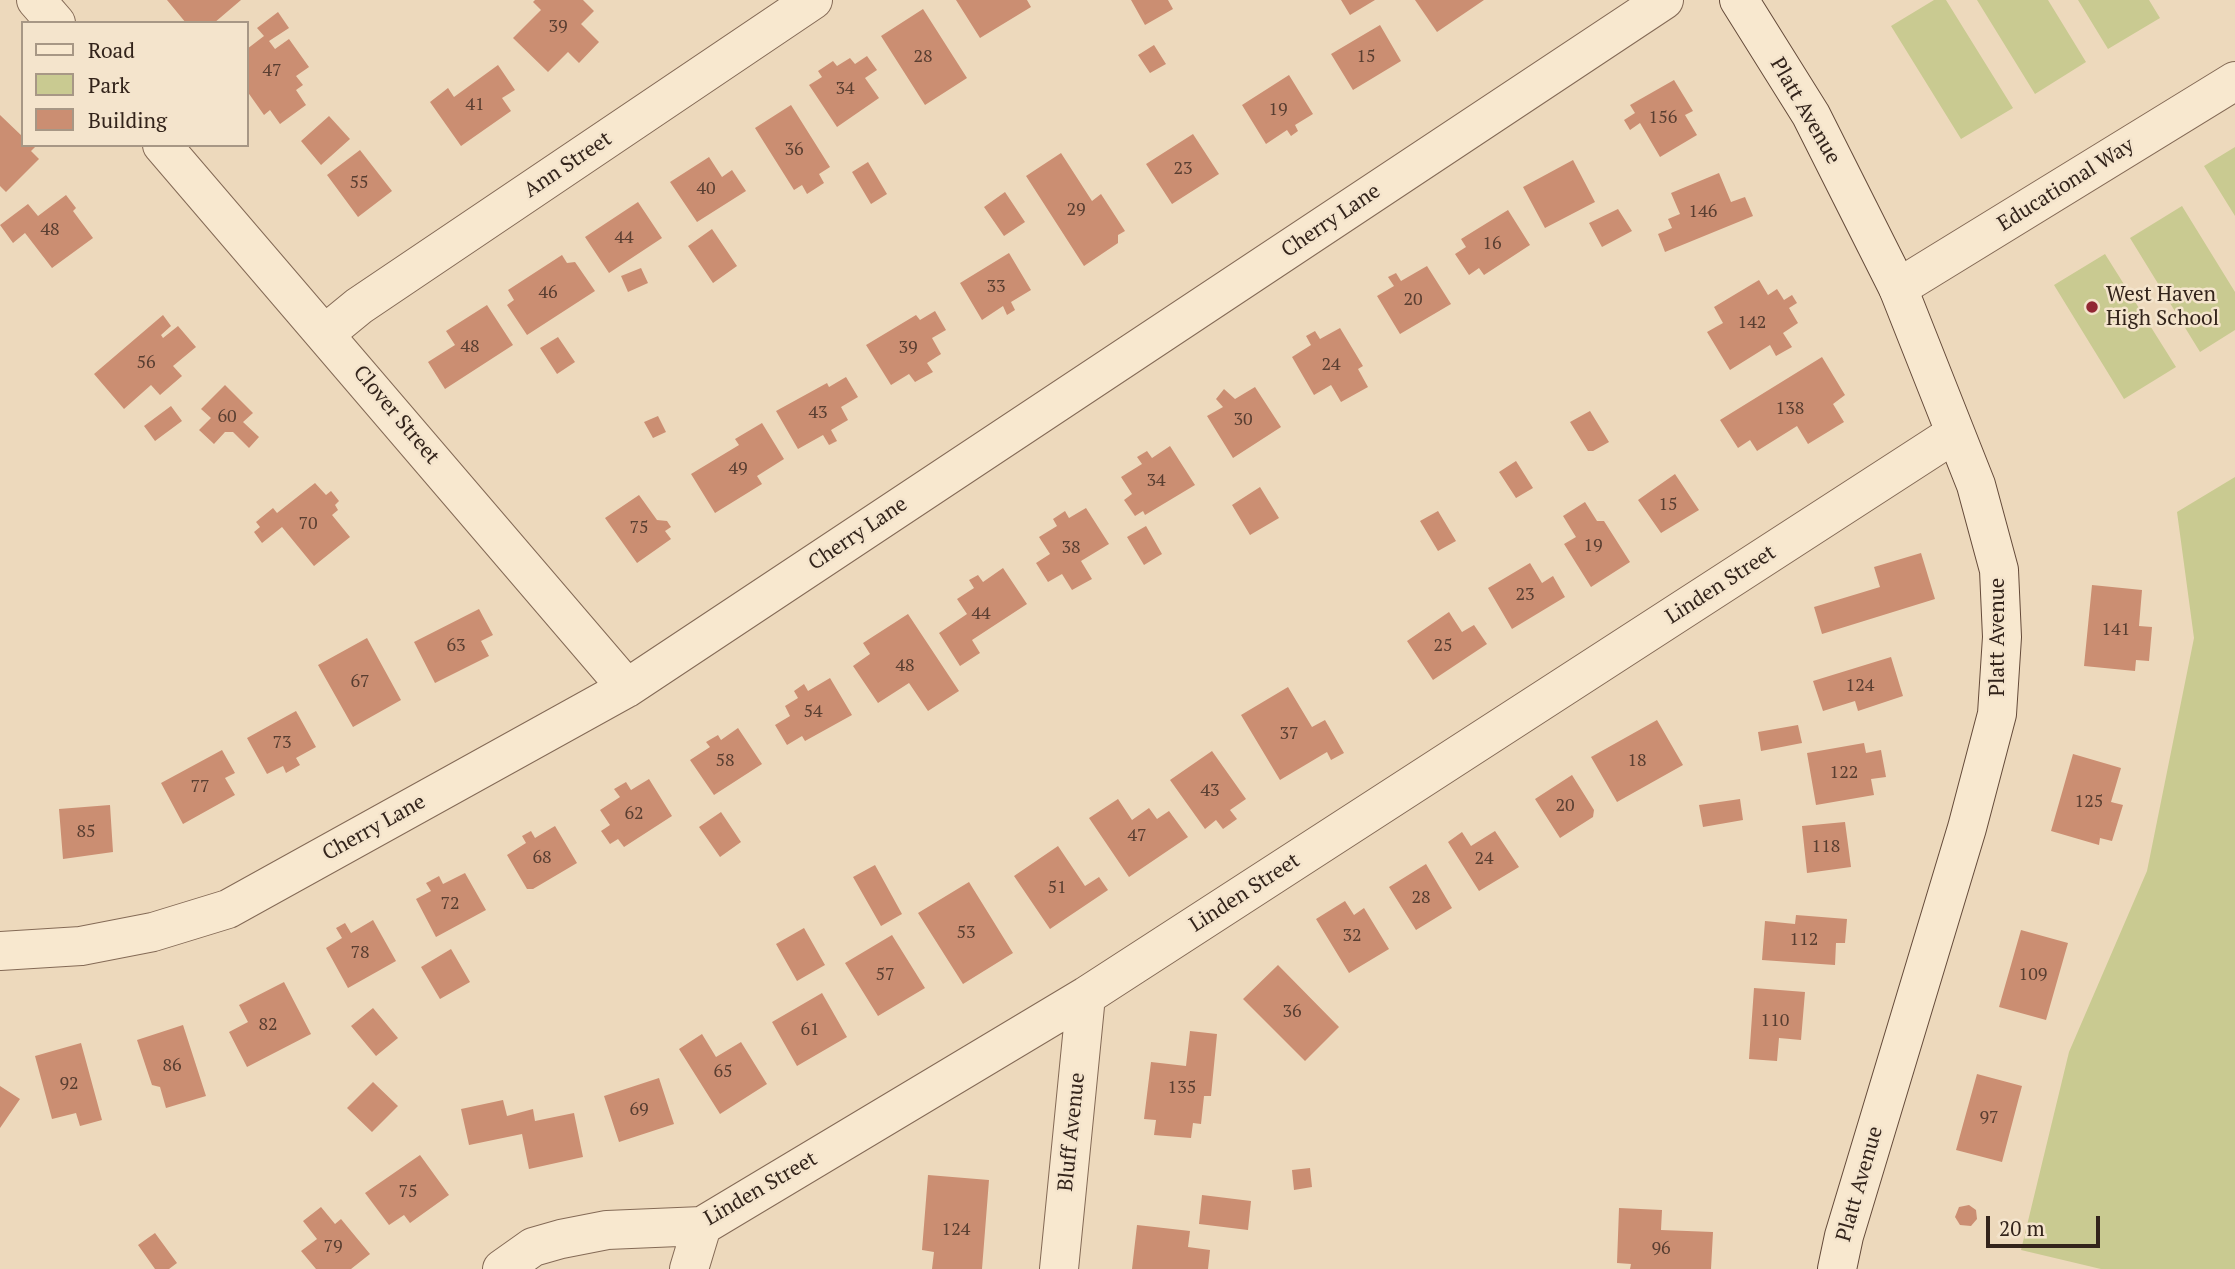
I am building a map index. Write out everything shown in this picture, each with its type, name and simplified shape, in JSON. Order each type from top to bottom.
[{"type":"street","points":[[36,0],[54,21]]},
{"type":"street","name":"Ann Street","points":[[326,333],[359,306],[813,0]]},
{"type":"street","name":"Cherry Lane","points":[[0,951],[81,946],[153,932],[228,909],[628,688],[1664,0]]},
{"type":"street","name":"Platt Avenue","points":[[1739,0],[1811,115],[1898,288],[1976,485],[1999,570],[2002,637],[1997,714],[1967,828],[1844,1236],[1838,1269]]},
{"type":"street","name":"Educational Way","points":[[1898,288],[2235,82]]},
{"type":"street","name":"Clover Street","points":[[164,147],[628,688]]},
{"type":"street","name":"Linden Street","points":[[502,1269],[533,1247],[561,1239],[607,1230],[702,1226],[1086,996],[1954,434]]},
{"type":"street","name":"Bluff Avenue","points":[[1059,1269],[1086,996]]},
{"type":"street","points":[[689,1269],[702,1226]]},
{"type":"green space","points":[[1934,0],[1946,0],[2013,108],[1961,139],[1891,26]]},
{"type":"green space","points":[[1977,0],[2048,0],[2086,62],[2035,94]]},
{"type":"green space","points":[[2078,0],[2149,0],[2160,18],[2108,49]]},
{"type":"green space","points":[[2235,147],[2235,216],[2204,166]]},
{"type":"green space","points":[[2182,206],[2235,292],[2235,330],[2200,352],[2130,238]]},
{"type":"green space","points":[[2105,254],[2176,367],[2124,399],[2054,285]]},
{"type":"green space","points":[[2235,477],[2235,1269],[2101,1269],[2021,1250],[2069,1052],[2147,871],[2194,638],[2177,512]]},
{"type":"building","points":[[167,0],[241,0],[216,21],[184,21]]},
{"type":"building","points":[[583,0],[594,11],[581,24],[599,42],[579,63],[568,52],[548,72],[513,38],[541,10],[533,2]]},
{"type":"building","points":[[956,0],[1027,0],[1031,7],[980,38]]},
{"type":"building","points":[[1131,0],[1168,0],[1173,9],[1145,25]]},
{"type":"building","points":[[1341,0],[1375,0],[1350,15]]},
{"type":"building","points":[[1415,0],[1484,0],[1437,32]]},
{"type":"building","points":[[923,9],[967,78],[925,105],[881,36]]},
{"type":"building","points":[[278,12],[289,28],[269,41],[275,49],[289,39],[309,67],[296,76],[303,85],[296,90],[306,105],[280,124],[270,110],[264,115],[248,92],[248,48],[264,36],[257,28]]},
{"type":"building","points":[[1380,25],[1401,61],[1353,90],[1331,54]]},
{"type":"building","points":[[1154,45],[1166,64],[1150,73],[1138,55]]},
{"type":"building","points":[[867,56],[877,70],[865,78],[879,98],[837,127],[809,85],[822,77],[818,71],[833,61],[837,66],[850,58],[855,64]]},
{"type":"building","points":[[498,65],[515,90],[502,98],[511,111],[461,146],[430,102],[448,88],[454,97]]},
{"type":"building","points":[[1289,75],[1313,114],[1295,125],[1298,131],[1291,136],[1287,130],[1266,144],[1242,105]]},
{"type":"building","points":[[1674,80],[1693,111],[1685,115],[1697,135],[1660,157],[1640,123],[1630,130],[1624,120],[1635,113],[1630,105]]},
{"type":"building","points":[[791,105],[830,167],[819,174],[824,183],[807,194],[802,185],[794,190],[755,128]]},
{"type":"building","points":[[0,115],[21,135],[21,147],[35,147],[31,151],[39,159],[6,192],[0,186]]},
{"type":"building","points":[[329,116],[350,139],[321,165],[301,141]]},
{"type":"building","points":[[1193,134],[1219,174],[1172,204],[1146,164]]},
{"type":"building","points":[[360,150],[392,191],[358,217],[327,175]]},
{"type":"building","points":[[1061,153],[1092,201],[1101,194],[1125,231],[1118,235],[1118,243],[1084,266],[1026,176]]},
{"type":"building","points":[[709,157],[722,177],[732,170],[746,191],[697,222],[670,182]]},
{"type":"building","points":[[1573,160],[1595,202],[1545,228],[1523,187]]},
{"type":"building","points":[[868,162],[887,194],[871,204],[852,172]]},
{"type":"building","points":[[1719,173],[1731,202],[1745,197],[1753,216],[1665,252],[1658,234],[1672,228],[1668,219],[1680,214],[1671,193]]},
{"type":"building","points":[[1005,192],[1025,222],[1004,236],[984,207]]},
{"type":"building","points":[[66,195],[76,208],[73,211],[93,238],[52,268],[25,233],[13,243],[0,225],[28,204],[38,216]]},
{"type":"building","points":[[638,202],[662,238],[609,273],[585,237]]},
{"type":"building","points":[[1618,209],[1632,231],[1602,247],[1589,223]]},
{"type":"building","points":[[1508,210],[1530,245],[1484,275],[1479,268],[1469,275],[1455,254],[1466,247],[1461,239]]},
{"type":"building","points":[[712,229],[737,266],[713,283],[688,246]]},
{"type":"building","points":[[1009,253],[1031,290],[1011,302],[1015,310],[1007,315],[1003,306],[982,320],[960,283]]},
{"type":"building","points":[[562,255],[567,263],[575,262],[595,291],[527,335],[507,305],[514,300],[508,290]]},
{"type":"building","points":[[1427,266],[1451,304],[1400,334],[1377,296],[1394,286],[1388,277],[1396,273],[1401,281]]},
{"type":"building","points":[[641,268],[648,283],[628,292],[621,276]]},
{"type":"building","points":[[1759,280],[1768,295],[1777,289],[1784,300],[1792,295],[1797,303],[1789,308],[1798,323],[1783,333],[1792,347],[1776,356],[1770,345],[1730,370],[1707,332],[1723,323],[1714,307]]},
{"type":"building","points":[[487,305],[513,345],[445,389],[428,362],[455,345],[446,331]]},
{"type":"building","points":[[935,311],[946,330],[932,338],[941,354],[927,363],[933,372],[915,382],[909,374],[891,385],[866,345],[916,315],[920,320]]},
{"type":"building","points":[[163,315],[171,326],[161,335],[163,338],[178,326],[196,347],[173,366],[182,376],[160,395],[151,385],[124,409],[94,374]]},
{"type":"building","points":[[1340,328],[1363,366],[1358,369],[1368,387],[1341,402],[1331,385],[1314,395],[1292,357],[1311,345],[1306,336],[1315,331],[1320,339]]},
{"type":"building","points":[[558,337],[575,362],[557,374],[540,348]]},
{"type":"building","points":[[1822,357],[1845,395],[1833,404],[1844,422],[1808,444],[1797,426],[1757,451],[1750,440],[1738,448],[1720,420]]},
{"type":"building","points":[[846,377],[858,397],[841,407],[848,420],[831,430],[837,441],[829,445],[823,435],[798,449],[776,411],[827,383],[829,387]]},
{"type":"building","points":[[225,385],[253,413],[243,422],[259,437],[249,448],[233,432],[225,432],[214,444],[199,430],[211,418],[201,409]]},
{"type":"building","points":[[1255,387],[1281,427],[1233,458],[1207,416],[1223,407],[1216,399],[1224,389],[1235,399]]},
{"type":"building","points":[[171,406],[182,421],[155,441],[144,426]]},
{"type":"building","points":[[1590,411],[1609,442],[1593,451],[1588,451],[1570,422]]},
{"type":"building","points":[[658,416],[666,432],[653,438],[644,422]]},
{"type":"building","points":[[762,423],[784,459],[757,476],[762,484],[715,513],[691,474],[739,445],[735,439]]},
{"type":"building","points":[[1170,446],[1195,485],[1145,515],[1143,511],[1135,516],[1124,500],[1132,494],[1121,477],[1142,464],[1137,457],[1147,451],[1152,458]]},
{"type":"building","points":[[1516,461],[1533,488],[1516,498],[1499,472]]},
{"type":"building","points":[[1675,474],[1699,510],[1661,533],[1638,500]]},
{"type":"building","points":[[315,483],[326,495],[331,491],[339,501],[335,505],[338,510],[332,515],[350,537],[314,566],[282,527],[262,543],[254,532],[260,527],[256,522],[273,508],[277,513]]},
{"type":"building","points":[[1260,487],[1279,518],[1250,535],[1232,505]]},
{"type":"building","points":[[639,495],[657,520],[667,521],[671,527],[665,531],[671,539],[637,563],[605,518]]},
{"type":"building","points":[[1585,502],[1597,521],[1604,521],[1630,562],[1591,587],[1564,544],[1576,537],[1563,516]]},
{"type":"building","points":[[1086,508],[1109,544],[1081,561],[1092,579],[1072,590],[1062,574],[1048,582],[1036,563],[1050,554],[1039,537],[1057,526],[1053,519],[1065,511],[1069,518]]},
{"type":"building","points":[[1438,511],[1456,541],[1438,551],[1420,521]]},
{"type":"building","points":[[1146,526],[1162,554],[1144,565],[1127,537]]},
{"type":"building","points":[[1921,553],[1935,599],[1822,634],[1814,607],[1880,587],[1874,567]]},
{"type":"building","points":[[1530,563],[1542,583],[1553,576],[1565,597],[1512,629],[1488,588]]},
{"type":"building","points":[[1003,568],[1027,604],[972,640],[980,653],[960,666],[939,633],[967,614],[957,599],[974,588],[969,580],[978,575],[983,582]]},
{"type":"building","points":[[2092,585],[2142,590],[2139,626],[2152,627],[2149,661],[2136,660],[2135,671],[2084,666]]},
{"type":"building","points":[[479,609],[493,635],[481,641],[489,656],[435,683],[414,642]]},
{"type":"building","points":[[1449,612],[1462,632],[1474,625],[1487,644],[1433,680],[1407,641]]},
{"type":"building","points":[[908,614],[959,691],[928,711],[909,683],[878,703],[853,666],[870,654],[863,643]]},
{"type":"building","points":[[367,638],[401,700],[353,727],[318,665]]},
{"type":"building","points":[[1891,657],[1903,696],[1858,711],[1855,701],[1823,711],[1813,681]]},
{"type":"building","points":[[830,678],[852,715],[805,741],[802,736],[787,745],[775,725],[790,716],[785,706],[798,698],[794,691],[804,684],[808,691]]},
{"type":"building","points":[[1288,687],[1312,727],[1325,720],[1344,753],[1331,760],[1327,752],[1280,780],[1241,715]]},
{"type":"building","points":[[296,711],[316,747],[296,758],[300,765],[286,773],[283,766],[267,774],[247,738]]},
{"type":"building","points":[[1657,720],[1683,765],[1617,802],[1591,757]]},
{"type":"building","points":[[1798,725],[1802,743],[1761,751],[1758,732]]},
{"type":"building","points":[[738,728],[762,764],[714,795],[690,760],[710,747],[706,742],[718,735],[721,740]]},
{"type":"building","points":[[1864,743],[1866,753],[1881,750],[1886,777],[1871,779],[1874,795],[1816,805],[1807,753]]},
{"type":"building","points":[[222,750],[235,773],[225,778],[235,795],[183,824],[161,783]]},
{"type":"building","points":[[1212,751],[1246,799],[1230,810],[1237,819],[1223,829],[1216,820],[1205,829],[1170,780]]},
{"type":"building","points":[[2073,754],[2121,768],[2111,802],[2123,805],[2112,841],[2100,838],[2099,845],[2051,831]]},
{"type":"building","points":[[1572,775],[1594,810],[1593,817],[1560,838],[1535,799]]},
{"type":"building","points":[[649,779],[672,816],[624,847],[618,839],[610,844],[601,831],[610,825],[600,810],[620,797],[614,789],[626,782],[631,790]]},
{"type":"building","points":[[1118,799],[1132,820],[1149,808],[1157,819],[1169,811],[1188,837],[1129,877],[1089,818]]},
{"type":"building","points":[[1740,799],[1743,820],[1703,827],[1699,805]]},
{"type":"building","points":[[110,805],[113,852],[63,859],[59,809]]},
{"type":"building","points":[[721,812],[741,842],[720,857],[699,827]]},
{"type":"building","points":[[1845,822],[1851,867],[1807,873],[1802,826]]},
{"type":"building","points":[[555,826],[577,863],[533,889],[527,889],[507,855],[526,843],[522,836],[531,831],[535,838]]},
{"type":"building","points":[[1495,831],[1519,867],[1479,891],[1448,842],[1462,832],[1471,846]]},
{"type":"building","points":[[1058,846],[1085,886],[1099,877],[1108,890],[1050,929],[1014,876]]},
{"type":"building","points":[[1426,864],[1452,908],[1416,930],[1389,887]]},
{"type":"building","points":[[875,865],[902,914],[881,926],[853,877]]},
{"type":"building","points":[[465,873],[486,910],[436,937],[416,899],[431,891],[426,883],[439,876],[443,884]]},
{"type":"building","points":[[969,882],[1013,953],[963,984],[918,913]]},
{"type":"building","points":[[1345,901],[1354,915],[1364,908],[1389,949],[1349,973],[1316,919]]},
{"type":"building","points":[[1796,915],[1847,919],[1845,943],[1836,943],[1835,965],[1762,960],[1765,921],[1795,924]]},
{"type":"building","points":[[373,920],[396,961],[348,988],[326,948],[342,938],[336,928],[345,923],[351,933]]},
{"type":"building","points":[[804,928],[825,965],[797,981],[776,944]]},
{"type":"building","points":[[2021,930],[2068,943],[2046,1020],[1999,1007]]},
{"type":"building","points":[[892,935],[925,988],[878,1016],[845,963]]},
{"type":"building","points":[[451,949],[470,982],[440,999],[421,967]]},
{"type":"building","points":[[1278,965],[1339,1027],[1305,1061],[1243,999]]},
{"type":"building","points":[[284,982],[311,1034],[247,1067],[229,1032],[248,1022],[239,1005]]},
{"type":"building","points":[[1754,988],[1805,992],[1801,1040],[1779,1038],[1777,1061],[1749,1059]]},
{"type":"building","points":[[822,993],[847,1037],[797,1066],[772,1022]]},
{"type":"building","points":[[373,1008],[398,1038],[376,1056],[351,1026]]},
{"type":"building","points":[[183,1025],[206,1096],[166,1108],[160,1087],[152,1085],[137,1040]]},
{"type":"building","points":[[1190,1031],[1217,1034],[1211,1096],[1204,1096],[1201,1124],[1193,1123],[1191,1138],[1154,1135],[1156,1120],[1144,1119],[1151,1062],[1186,1066]]},
{"type":"building","points":[[702,1034],[716,1057],[741,1042],[767,1084],[720,1114],[679,1049]]},
{"type":"building","points":[[81,1043],[102,1120],[80,1126],[76,1113],[52,1119],[35,1056]]},
{"type":"building","points":[[1977,1074],[2022,1086],[2002,1162],[1956,1150]]},
{"type":"building","points":[[659,1078],[674,1124],[619,1142],[604,1096]]},
{"type":"building","points":[[373,1082],[398,1106],[372,1132],[347,1108]]},
{"type":"building","points":[[0,1086],[20,1099],[0,1128]]},
{"type":"building","points":[[503,1100],[507,1116],[533,1109],[535,1121],[574,1113],[583,1157],[529,1169],[522,1134],[469,1145],[461,1109]]},
{"type":"building","points":[[420,1155],[449,1195],[410,1223],[404,1215],[389,1225],[365,1193]]},
{"type":"building","points":[[1310,1168],[1312,1187],[1294,1190],[1292,1170]]},
{"type":"building","points":[[928,1175],[989,1180],[982,1269],[932,1269],[934,1252],[922,1250]]},
{"type":"building","points":[[1202,1195],[1251,1201],[1248,1230],[1199,1224]]},
{"type":"building","points":[[1969,1205],[1976,1210],[1977,1219],[1971,1226],[1960,1225],[1955,1217],[1959,1207]]},
{"type":"building","points":[[321,1207],[335,1224],[341,1219],[370,1254],[351,1269],[316,1269],[301,1251],[317,1239],[303,1221]]},
{"type":"building","points":[[1619,1208],[1662,1210],[1661,1230],[1713,1232],[1711,1269],[1630,1269],[1631,1264],[1617,1263]]},
{"type":"building","points":[[1137,1225],[1190,1231],[1188,1247],[1210,1250],[1208,1269],[1132,1269]]},
{"type":"building","points":[[155,1233],[177,1263],[169,1269],[155,1269],[138,1245]]},
{"type":"place","name":"West Haven High School","points":[[2092,307]]}]
